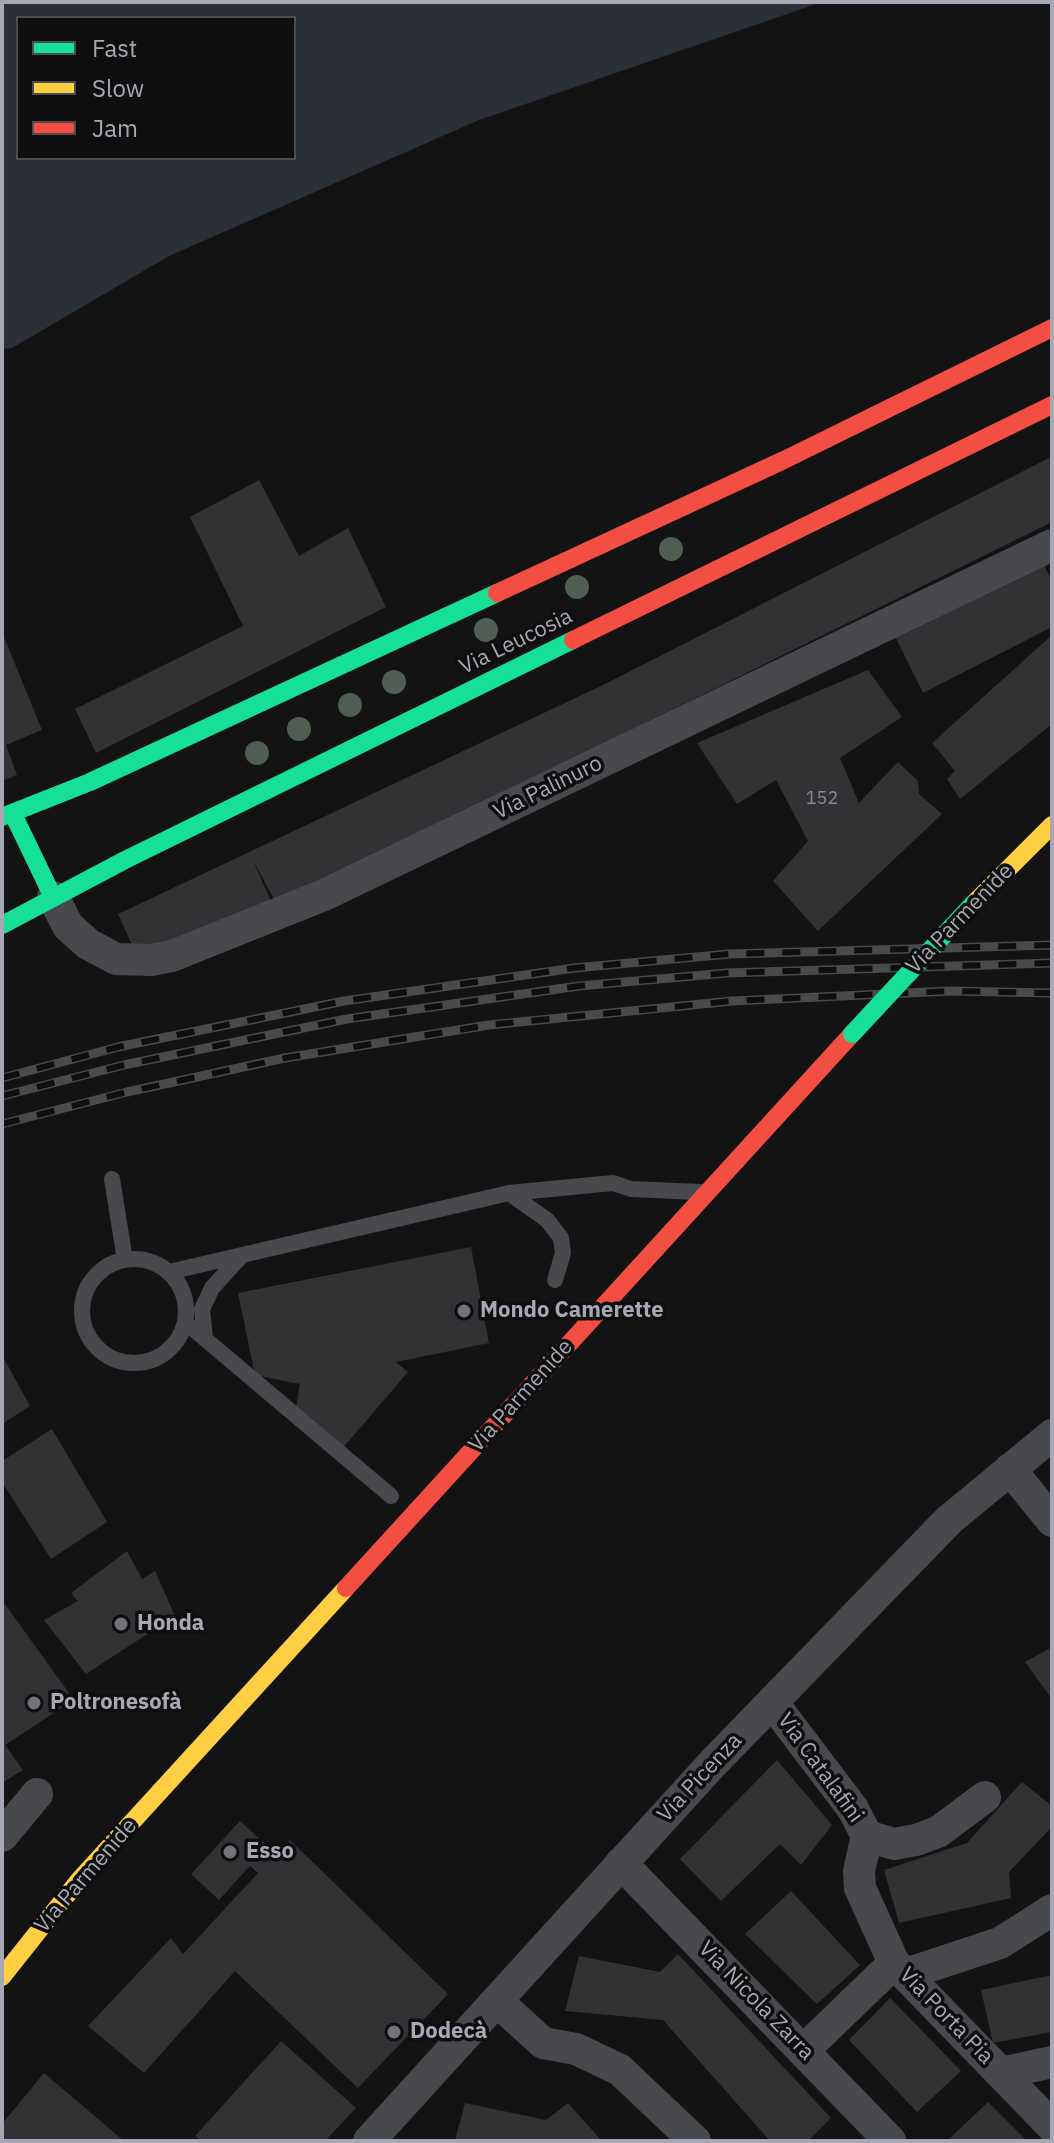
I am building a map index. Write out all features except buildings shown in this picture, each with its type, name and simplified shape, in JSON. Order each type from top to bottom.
[{"type":"main road","points":[[53,897],[8,816],[787,466],[1052,328]]},
{"type":"main road","name":"Via Leucosia","points":[[2,925],[813,516],[1052,405]]},
{"type":"main road","name":"Via Parmenide","points":[[2,1977],[79,1880],[706,1192],[973,904],[1052,825]]},
{"type":"street","name":"Via Palinuro","points":[[53,897],[68,926],[116,959],[133,961],[172,956],[324,895],[1052,545]]},
{"type":"street","name":"Via Picenza","points":[[369,2141],[772,1702],[949,1520],[1052,1435]]},
{"type":"street","points":[[1010,1469],[1052,1521]]},
{"type":"street","name":"Via Catalafini","points":[[772,1702],[853,1809],[867,1836],[859,1871],[860,1888],[900,1968]]},
{"type":"street","points":[[2,1836],[37,1794]]},
{"type":"street","name":"Via Catalafini","points":[[867,1836],[894,1844],[916,1840],[938,1832],[985,1797]]},
{"type":"street","name":"Via Nicola Zarra","points":[[621,1863],[890,2141]]},
{"type":"street","points":[[900,1968],[1000,1943],[1052,1910]]},
{"type":"street","name":"Via Porta Pia","points":[[804,2050],[900,1968],[1052,2126]]},
{"type":"street","points":[[498,2002],[543,2043],[576,2049],[620,2070],[695,2141]]},
{"type":"street","points":[[1002,2073],[1052,2062]]},
{"type":"lane","points":[[112,1179],[125,1260]]},
{"type":"lane","points":[[169,1272],[509,1193],[613,1183],[631,1189],[706,1192]]},
{"type":"lane","points":[[509,1193],[547,1220],[561,1238],[563,1253],[555,1280]]},
{"type":"lane","points":[[205,1339],[202,1309],[212,1288],[242,1255]]},
{"type":"lane","points":[[142,1259],[169,1272],[181,1289],[186,1305],[185,1322],[179,1338],[152,1361],[126,1363],[102,1353],[90,1340],[83,1325],[84,1298],[96,1276],[109,1265],[142,1259]]},
{"type":"lane","points":[[185,1322],[391,1496]]},
{"type":"shaded area","points":[[2,2],[822,2],[479,120],[169,256],[12,348],[2,349]]},
{"type":"railway","points":[[2,1078],[118,1047],[344,1001],[574,968],[729,954],[1052,945]]},
{"type":"railway","points":[[2,1096],[124,1065],[347,1019],[579,986],[727,973],[1052,963]]},
{"type":"railway","points":[[2,1124],[127,1092],[285,1058],[489,1025],[732,1001],[951,991],[1052,993]]},
{"type":"traffic: fast","points":[[2,817],[90,782],[497,593]]},
{"type":"traffic: fast","points":[[2,925],[125,860],[573,640]]},
{"type":"traffic: fast","points":[[13,814],[53,897]]},
{"type":"traffic: fast","points":[[852,1034],[973,904]]},
{"type":"traffic: slow","points":[[973,904],[1052,825]]},
{"type":"traffic: slow","points":[[2,1977],[79,1880],[346,1588]]},
{"type":"traffic: jam","points":[[497,593],[784,460],[1052,328]]},
{"type":"traffic: jam","points":[[573,640],[1052,405]]},
{"type":"traffic: jam","points":[[346,1588],[852,1034]]},
{"type":"place","name":"Mondo Camerette","points":[[464,1311]]},
{"type":"place","name":"Honda","points":[[121,1624]]},
{"type":"place","name":"Poltronesofà","points":[[34,1703]]},
{"type":"place","name":"Esso","points":[[230,1852]]},
{"type":"place","name":"Dodecà","points":[[394,2032]]}]
